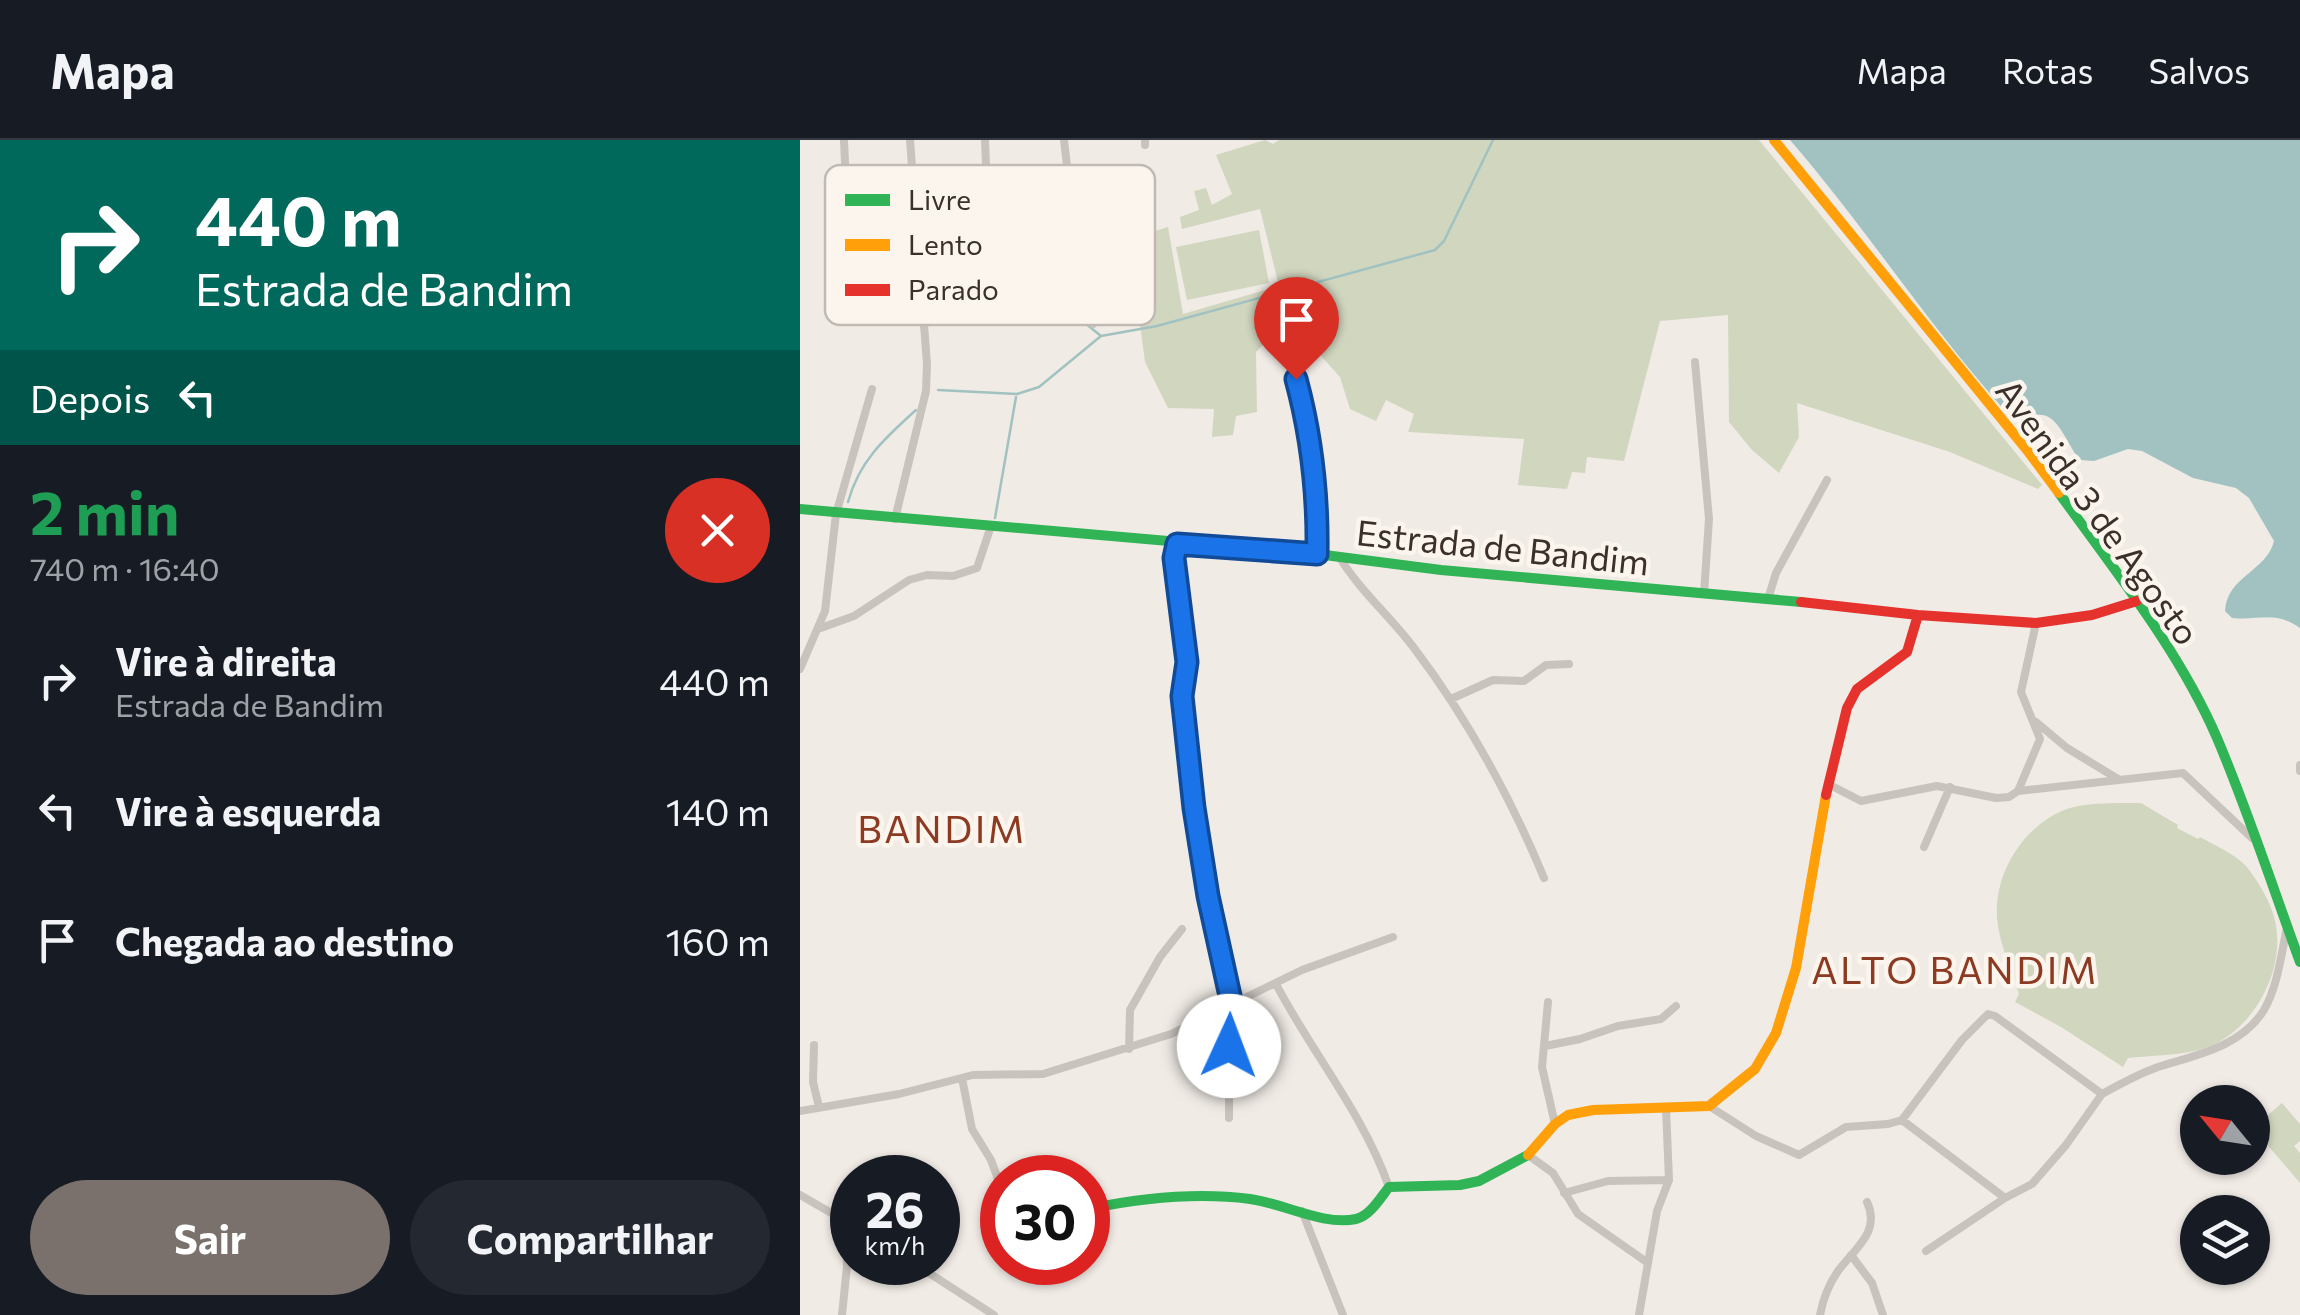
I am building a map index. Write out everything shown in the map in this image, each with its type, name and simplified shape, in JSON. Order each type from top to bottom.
[{"type":"street","points":[[844,140],[845,165]]},
{"type":"street","points":[[910,140],[912,165]]},
{"type":"street","points":[[985,140],[985,165]]},
{"type":"street","points":[[1064,140],[1067,165]]},
{"type":"street","name":"Avenida 3 de Agosto","points":[[1774,140],[2060,493],[2137,600],[2208,718],[2235,782],[2286,928],[2297,944],[2300,962]]},
{"type":"street","points":[[894,519],[926,391],[924,325]]},
{"type":"street","points":[[1288,354],[1314,450],[1317,554]]},
{"type":"street","points":[[1694,362],[1708,500],[1704,594]]},
{"type":"street","points":[[800,669],[818,629],[830,580],[836,514],[872,389]]},
{"type":"street","points":[[1768,599],[1776,573],[1828,480]]},
{"type":"street","name":"Estrada de Bandim","points":[[800,509],[1317,554],[2036,624],[2092,615],[2137,600]]},
{"type":"street","points":[[818,629],[854,616],[908,580],[927,575],[953,576],[977,568],[992,526]]},
{"type":"street","points":[[1177,544],[1174,571],[1187,662],[1182,696],[1194,808],[1228,1007],[1228,1118]]},
{"type":"street","points":[[1340,558],[1356,584],[1412,646],[1451,699],[1504,788],[1544,878]]},
{"type":"street","points":[[1710,1106],[1754,1069],[1776,1033],[1796,968],[1828,784],[1852,696],[1907,652],[1918,615]]},
{"type":"street","points":[[2018,791],[2040,740],[2021,692],[2036,624]]},
{"type":"street","points":[[1451,699],[1494,680],[1524,681],[1546,665],[1568,664]]},
{"type":"street","points":[[2036,722],[2066,748],[2120,780]]},
{"type":"street","points":[[1828,784],[1861,800],[1926,786],[1950,787],[1996,798],[2018,791],[2183,773],[2254,840]]},
{"type":"street","points":[[1924,847],[1950,787]]},
{"type":"street","points":[[1926,1251],[2032,1184],[2102,1094],[2129,1078],[2207,1052],[2250,1026],[2264,1010],[2272,989],[2286,928]]},
{"type":"street","points":[[1128,1048],[1130,1010],[1160,957],[1182,929]]},
{"type":"street","points":[[800,1110],[982,1074],[1032,1076],[1128,1048],[1228,1007],[1302,970],[1393,937]]},
{"type":"street","points":[[1276,984],[1368,1134],[1389,1187]]},
{"type":"street","points":[[1548,1002],[1544,1083],[1555,1124]]},
{"type":"street","points":[[1545,1046],[1662,1018],[1676,1006]]},
{"type":"street","points":[[1110,1205],[1224,1198],[1356,1219],[1365,1216],[1389,1187],[1479,1181],[1528,1155],[1555,1124],[1578,1111],[1710,1106],[1756,1136],[1800,1155],[1846,1127],[1902,1120],[1962,1040],[1988,1014],[2102,1094]]},
{"type":"street","points":[[814,1045],[813,1082],[819,1108]]},
{"type":"street","points":[[962,1078],[972,1129],[988,1155]]},
{"type":"street","points":[[1638,1315],[1656,1211],[1669,1180],[1666,1108]]},
{"type":"street","points":[[1902,1120],[2005,1198]]},
{"type":"street","points":[[1528,1155],[1553,1173],[1578,1214],[1648,1263]]},
{"type":"street","points":[[1564,1193],[1608,1181],[1669,1180]]},
{"type":"street","points":[[800,1196],[830,1213]]},
{"type":"street","points":[[1820,1315],[1836,1274],[1871,1228],[1873,1219],[1866,1202]]},
{"type":"street","points":[[1302,1211],[1343,1315]]},
{"type":"street","points":[[1851,1255],[1872,1283],[1883,1315]]},
{"type":"street","points":[[842,1315],[845,1285]]},
{"type":"street","points":[[948,1285],[994,1315]]},
{"type":"green space","points":[[1265,140],[1273,144],[1279,140],[1759,140],[2042,485],[2038,489],[1950,452],[1797,403],[1799,437],[1779,473],[1752,450],[1729,422],[1728,315],[1660,321],[1624,461],[1587,457],[1585,473],[1572,472],[1567,489],[1518,485],[1524,439],[1408,432],[1414,414],[1386,400],[1376,421],[1350,409],[1340,377],[1304,337],[1283,345],[1267,341],[1256,352],[1257,412],[1236,416],[1233,435],[1212,437],[1214,409],[1168,408],[1145,362],[1140,325],[1155,325],[1155,231],[1168,227],[1183,314],[1279,286],[1260,209],[1182,229],[1180,217],[1199,210],[1194,191],[1206,188],[1212,205],[1232,194],[1216,155]]},
{"type":"green space","points":[[1259,230],[1269,283],[1187,300],[1176,247]]},
{"type":"green space","points":[[2141,803],[2246,866],[2275,921],[2276,957],[2264,993],[2242,1024],[2228,1036],[2193,1051],[2128,1058],[2123,1067],[2015,1002],[2019,994],[2002,944],[1997,908],[1999,889],[2013,855],[2024,839],[2053,815],[2097,804]]},
{"type":"green space","points":[[2282,1103],[2300,1124],[2300,1141],[2294,1146],[2300,1153],[2300,1183],[2270,1148],[2270,1113]]},
{"type":"water","points":[[1790,140],[2300,140],[2300,628],[2274,618],[2232,618],[2225,611],[2233,590],[2264,560],[2274,541],[2249,498],[2236,488],[2193,478],[2142,451],[2128,449],[2094,461],[2080,460],[2048,417],[2007,413]]},
{"type":"waterway","points":[[938,390],[1017,394],[1039,387],[1101,336],[1157,326],[1435,250],[1444,241],[1493,140]]},
{"type":"waterway","points":[[1087,325],[1101,336]]},
{"type":"waterway","points":[[995,518],[1016,397]]},
{"type":"waterway","points":[[848,502],[866,462],[916,410]]},
{"type":"traffic: fast","points":[[2059,493],[2145,612],[2202,705],[2239,793],[2300,962]]},
{"type":"traffic: fast","points":[[800,509],[1317,554],[1441,570],[1801,602]]},
{"type":"traffic: fast","points":[[1110,1205],[1189,1196],[1230,1197],[1263,1201],[1317,1217],[1356,1219],[1370,1210],[1389,1187],[1479,1181],[1528,1155]]},
{"type":"traffic: slow","points":[[1774,140],[2059,493]]},
{"type":"traffic: slow","points":[[1528,1155],[1568,1115],[1593,1110],[1709,1106],[1755,1069],[1776,1033],[1796,968],[1826,795]]},
{"type":"traffic: jam","points":[[1801,602],[2036,623],[2092,615],[2137,601]]},
{"type":"traffic: jam","points":[[1826,795],[1847,708],[1857,689],[1907,652],[1918,615]]},
{"type":"district","name":"BANDIM","points":[[942,827]]},
{"type":"district","name":"ALTO BANDIM","points":[[1955,968]]},
{"type":"route","points":[[1229,1046],[1224,1010],[1232,1005],[1194,808],[1182,683],[1187,662],[1174,558],[1177,544],[1317,554],[1314,450],[1296,379]]}]
